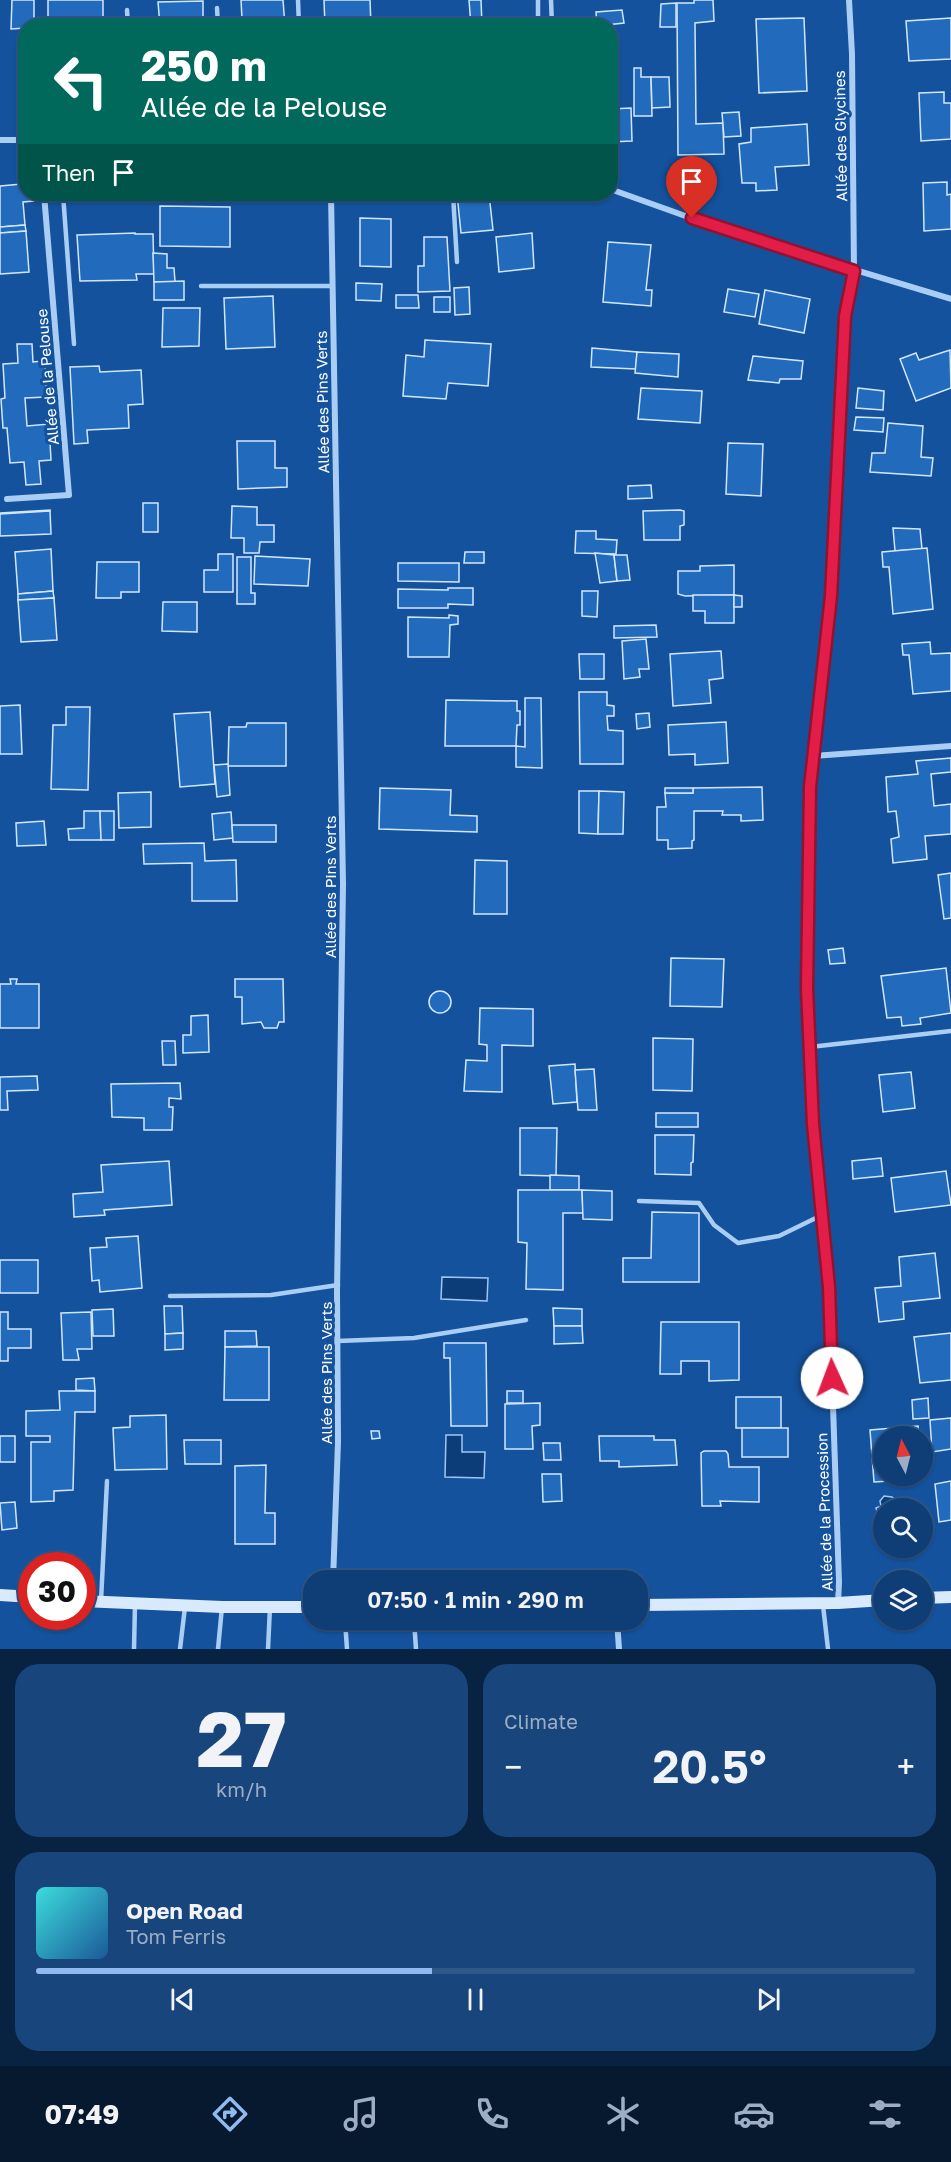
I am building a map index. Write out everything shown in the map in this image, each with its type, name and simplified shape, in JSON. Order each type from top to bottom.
[{"type":"main road","points":[[0,1595],[18,1597]]},
{"type":"main road","points":[[933,1598],[951,1597]]},
{"type":"main road","points":[[648,1605],[873,1601]]},
{"type":"main road","points":[[96,1602],[222,1607],[303,1606]]},
{"type":"street","name":"Allée des Glycines","points":[[849,0],[852,54],[854,271]]},
{"type":"street","points":[[0,140],[18,140]]},
{"type":"street","points":[[618,192],[854,271],[951,299]]},
{"type":"street","name":"Allée de la Pelouse","points":[[7,499],[69,495],[45,201]]},
{"type":"street","name":"Allée des Pins Verts","points":[[330,201],[343,884],[338,1286],[339,1442],[333,1570]]},
{"type":"street","name":"Allée de la Procession","points":[[838,1603],[829,1287],[813,1124],[807,988],[810,787],[831,596],[845,316],[854,271]]},
{"type":"street","points":[[813,756],[951,746]]},
{"type":"street","points":[[618,1630],[620,1649]]},
{"type":"lane","points":[[298,0],[299,18]]},
{"type":"lane","points":[[538,0],[538,18]]},
{"type":"lane","points":[[551,0],[552,18]]},
{"type":"lane","points":[[217,8],[218,18]]},
{"type":"lane","points":[[127,10],[128,18]]},
{"type":"lane","points":[[64,201],[74,344]]},
{"type":"lane","points":[[453,201],[457,262]]},
{"type":"lane","points":[[201,286],[332,286]]},
{"type":"lane","points":[[810,1047],[951,1031]]},
{"type":"lane","points":[[639,1201],[699,1203],[714,1225],[738,1243],[779,1236],[822,1215]]},
{"type":"lane","points":[[170,1296],[271,1295],[338,1286]]},
{"type":"lane","points":[[338,1341],[414,1338],[526,1320]]},
{"type":"lane","points":[[100,1602],[107,1481]]},
{"type":"lane","points":[[822,1603],[828,1649]]},
{"type":"lane","points":[[134,1649],[135,1604]]},
{"type":"lane","points":[[180,1649],[185,1606]]},
{"type":"lane","points":[[218,1649],[222,1607]]},
{"type":"lane","points":[[268,1649],[270,1607]]},
{"type":"lane","points":[[346,1630],[347,1649]]},
{"type":"lane","points":[[415,1630],[416,1649]]},
{"type":"water","points":[[442,1277],[488,1278],[487,1301],[441,1299]]},
{"type":"water","points":[[446,1435],[462,1435],[462,1452],[485,1452],[484,1478],[445,1477]]},
{"type":"building","points":[[12,0],[34,0],[34,18],[18,18],[18,29],[11,29]]},
{"type":"building","points":[[48,0],[103,0],[103,18],[48,18]]},
{"type":"building","points":[[241,0],[283,0],[284,18],[242,18]]},
{"type":"building","points":[[324,0],[370,0],[371,18],[325,18]]},
{"type":"building","points":[[469,0],[481,0],[482,18],[470,18]]},
{"type":"building","points":[[694,0],[713,0],[714,21],[695,23],[696,124],[723,123],[724,154],[678,155],[677,3],[694,3]]},
{"type":"building","points":[[203,1],[203,18],[159,18],[158,2]]},
{"type":"building","points":[[676,3],[676,27],[660,27],[661,4]]},
{"type":"building","points":[[622,10],[624,23],[618,24],[618,18],[596,18],[596,12]]},
{"type":"building","points":[[804,18],[807,91],[759,93],[756,19]]},
{"type":"building","points":[[951,18],[951,59],[909,61],[906,21]]},
{"type":"building","points":[[634,68],[641,68],[641,77],[651,77],[652,116],[634,116]]},
{"type":"building","points":[[651,77],[669,77],[670,107],[652,108]]},
{"type":"building","points":[[944,92],[944,103],[951,103],[951,139],[921,141],[919,93]]},
{"type":"building","points":[[631,108],[632,141],[618,142],[618,109]]},
{"type":"building","points":[[739,112],[741,136],[724,137],[722,113]]},
{"type":"building","points":[[807,124],[809,165],[775,167],[777,190],[756,191],[756,183],[742,183],[739,144],[751,142],[751,128]]},
{"type":"building","points":[[947,182],[947,195],[951,194],[951,229],[924,231],[923,183]]},
{"type":"building","points":[[18,184],[18,201],[34,201],[23,202],[25,225],[0,227],[0,186]]},
{"type":"building","points":[[458,201],[490,201],[493,230],[461,233]]},
{"type":"building","points":[[160,206],[230,207],[230,247],[160,246]]},
{"type":"building","points":[[360,218],[391,219],[391,267],[360,266]]},
{"type":"building","points":[[25,225],[26,231],[0,233],[0,227]]},
{"type":"building","points":[[26,231],[29,272],[0,274],[0,233]]},
{"type":"building","points":[[532,233],[534,268],[499,272],[496,237]]},
{"type":"building","points":[[153,234],[154,274],[136,274],[137,280],[80,281],[77,235]]},
{"type":"building","points":[[424,237],[447,237],[450,291],[418,292],[418,266],[424,266]]},
{"type":"building","points":[[608,242],[651,245],[646,290],[652,290],[651,306],[603,302]]},
{"type":"building","points":[[153,253],[167,254],[167,268],[174,268],[175,282],[154,282]]},
{"type":"building","points":[[184,281],[184,300],[154,300],[154,282]]},
{"type":"building","points":[[356,283],[382,284],[381,301],[356,300]]},
{"type":"building","points":[[469,287],[470,314],[455,315],[454,288]]},
{"type":"building","points":[[728,289],[759,294],[755,317],[724,312]]},
{"type":"building","points":[[765,290],[810,299],[804,333],[759,324]]},
{"type":"building","points":[[396,295],[418,295],[419,308],[396,308]]},
{"type":"building","points":[[273,296],[275,347],[226,349],[224,298]]},
{"type":"building","points":[[434,297],[450,297],[450,312],[434,312]]},
{"type":"building","points":[[163,308],[200,308],[199,346],[162,347]]},
{"type":"building","points":[[425,340],[491,344],[488,386],[448,383],[446,399],[403,396],[406,355],[424,357]]},
{"type":"building","points":[[17,344],[32,344],[33,362],[43,361],[45,363],[47,397],[25,398],[27,426],[49,424],[51,460],[39,461],[41,484],[26,485],[24,462],[10,463],[7,428],[3,428],[1,399],[5,398],[3,364],[18,363]]},
{"type":"building","points":[[592,348],[637,352],[636,369],[591,367]]},
{"type":"building","points":[[950,350],[951,388],[916,401],[900,359],[916,353],[919,360]]},
{"type":"building","points":[[637,352],[679,354],[678,377],[635,373]]},
{"type":"building","points":[[753,356],[803,361],[801,379],[780,379],[779,383],[748,380]]},
{"type":"building","points":[[99,366],[100,372],[141,370],[143,404],[128,405],[129,428],[87,430],[88,443],[74,444],[70,367]]},
{"type":"building","points":[[641,388],[702,391],[700,423],[638,419]]},
{"type":"building","points":[[858,388],[884,391],[883,410],[856,408]]},
{"type":"building","points":[[856,417],[884,418],[883,432],[854,430]]},
{"type":"building","points":[[888,423],[923,426],[921,457],[933,458],[931,476],[870,472],[872,453],[885,453]]},
{"type":"building","points":[[237,441],[275,441],[275,468],[287,468],[287,487],[238,489]]},
{"type":"building","points":[[728,443],[763,444],[761,496],[726,494]]},
{"type":"building","points":[[651,485],[652,498],[628,499],[628,486]]},
{"type":"building","points":[[143,503],[158,503],[158,532],[143,532]]},
{"type":"building","points":[[232,506],[257,507],[257,525],[274,525],[274,542],[260,542],[259,553],[244,553],[244,538],[231,538]]},
{"type":"building","points":[[50,511],[0,514],[0,513]]},
{"type":"building","points":[[50,511],[51,534],[0,536],[0,514]]},
{"type":"building","points":[[643,511],[684,511],[684,525],[680,526],[680,540],[644,540]]},
{"type":"building","points":[[893,528],[920,529],[922,549],[895,551]]},
{"type":"building","points":[[576,531],[596,531],[596,539],[617,540],[616,554],[575,553]]},
{"type":"building","points":[[927,548],[933,609],[893,614],[889,567],[883,567],[882,552]]},
{"type":"building","points":[[51,549],[53,591],[18,594],[15,552]]},
{"type":"building","points":[[465,552],[484,552],[484,563],[464,563]]},
{"type":"building","points":[[595,553],[614,555],[617,581],[600,583]]},
{"type":"building","points":[[218,554],[233,554],[233,592],[204,592],[204,570],[218,570]]},
{"type":"building","points":[[614,555],[627,555],[630,580],[617,581]]},
{"type":"building","points":[[255,556],[310,559],[308,586],[254,584]]},
{"type":"building","points":[[237,557],[251,557],[251,593],[255,593],[255,604],[237,604]]},
{"type":"building","points":[[97,562],[139,562],[139,592],[121,592],[121,598],[96,598]]},
{"type":"building","points":[[398,563],[459,563],[459,582],[398,581]]},
{"type":"building","points":[[734,565],[734,595],[685,596],[678,594],[678,571],[700,571],[700,566]]},
{"type":"building","points":[[448,588],[473,588],[473,605],[448,604],[448,608],[398,608],[398,589],[448,590]]},
{"type":"building","points":[[53,591],[54,598],[18,600],[18,594]]},
{"type":"building","points":[[582,591],[598,591],[597,617],[582,616]]},
{"type":"building","points":[[693,595],[734,595],[734,623],[705,623],[705,611],[693,611]]},
{"type":"building","points":[[734,595],[742,596],[742,607],[734,607]]},
{"type":"building","points":[[54,598],[57,640],[21,642],[18,600]]},
{"type":"building","points":[[163,602],[197,602],[197,632],[162,631]]},
{"type":"building","points":[[449,615],[458,616],[458,624],[450,625],[449,657],[408,657],[408,617],[449,618]]},
{"type":"building","points":[[656,625],[657,637],[614,638],[614,626]]},
{"type":"building","points":[[646,639],[649,669],[639,669],[640,677],[624,679],[622,641]]},
{"type":"building","points":[[930,642],[931,654],[951,653],[951,691],[913,694],[909,655],[903,655],[902,644]]},
{"type":"building","points":[[721,651],[723,678],[709,680],[711,703],[673,706],[670,654]]},
{"type":"building","points":[[579,654],[604,654],[604,679],[580,679]]},
{"type":"building","points":[[579,692],[607,692],[607,705],[614,706],[614,716],[607,716],[608,730],[623,731],[623,764],[580,764]]},
{"type":"building","points":[[525,698],[541,698],[542,768],[516,767],[516,746],[525,747]]},
{"type":"building","points":[[446,700],[517,701],[520,725],[517,725],[516,746],[445,746]]},
{"type":"building","points":[[20,705],[22,754],[0,754],[0,706]]},
{"type":"building","points":[[66,707],[90,707],[88,790],[51,789],[53,725],[66,725]]},
{"type":"building","points":[[210,712],[215,784],[180,787],[174,714]]},
{"type":"building","points":[[649,713],[650,727],[637,729],[636,714]]},
{"type":"building","points":[[726,722],[728,763],[695,765],[695,754],[669,755],[668,725]]},
{"type":"building","points":[[247,723],[286,723],[286,766],[228,766],[229,727],[246,727]]},
{"type":"building","points":[[951,758],[951,772],[931,774],[934,806],[951,804],[951,834],[925,836],[927,859],[893,863],[891,839],[899,837],[896,811],[888,812],[886,777],[918,774],[916,761]]},
{"type":"building","points":[[228,764],[230,795],[217,797],[214,765]]},
{"type":"building","points":[[762,787],[763,820],[741,821],[741,815],[722,815],[723,811],[694,811],[692,848],[668,849],[668,840],[657,840],[657,807],[666,807],[665,793],[693,793],[693,788]]},
{"type":"building","points":[[380,788],[451,790],[450,815],[477,816],[477,832],[379,829]]},
{"type":"building","points":[[665,788],[693,788],[693,793],[665,793]]},
{"type":"building","points":[[579,791],[599,791],[598,834],[579,833]]},
{"type":"building","points":[[599,791],[624,792],[623,834],[598,834]]},
{"type":"building","points":[[151,792],[151,827],[119,828],[118,793]]},
{"type":"building","points":[[84,811],[100,811],[101,840],[69,840],[68,829],[84,828]]},
{"type":"building","points":[[100,811],[114,811],[114,840],[101,840]]},
{"type":"building","points":[[231,812],[233,838],[214,840],[212,814]]},
{"type":"building","points":[[44,821],[46,845],[17,846],[16,823]]},
{"type":"building","points":[[232,825],[276,825],[276,842],[233,842]]},
{"type":"building","points":[[204,843],[205,861],[236,860],[237,901],[192,901],[192,863],[144,864],[143,844]]},
{"type":"building","points":[[475,860],[507,861],[507,914],[474,914]]},
{"type":"building","points":[[951,873],[951,918],[944,919],[938,875]]},
{"type":"building","points":[[843,948],[845,963],[830,964],[828,950]]},
{"type":"building","points":[[671,958],[724,959],[722,1007],[670,1006]]},
{"type":"building","points":[[946,968],[951,1013],[920,1018],[921,1024],[902,1026],[901,1017],[887,1018],[881,976]]},
{"type":"building","points":[[10,979],[17,979],[16,984],[39,984],[39,1028],[0,1028],[0,984],[11,984]]},
{"type":"building","points":[[235,979],[283,979],[284,1022],[279,1022],[277,1028],[264,1028],[261,1022],[242,1024],[242,997],[235,997]]},
{"type":"building","points":[[440,991],[448,994],[451,1002],[448,1010],[440,1013],[432,1010],[429,1002],[432,994]]},
{"type":"building","points":[[480,1008],[533,1009],[533,1046],[502,1045],[502,1092],[464,1091],[466,1060],[487,1061],[487,1045],[479,1044]]},
{"type":"building","points":[[208,1015],[209,1052],[183,1053],[183,1035],[191,1035],[191,1016]]},
{"type":"building","points":[[653,1038],[693,1039],[692,1091],[653,1090]]},
{"type":"building","points":[[162,1041],[175,1041],[176,1065],[163,1065]]},
{"type":"building","points":[[575,1064],[577,1102],[553,1104],[549,1066]]},
{"type":"building","points":[[594,1069],[597,1110],[578,1110],[575,1070]]},
{"type":"building","points":[[911,1072],[915,1108],[883,1112],[879,1075]]},
{"type":"building","points":[[37,1076],[38,1090],[7,1091],[8,1110],[0,1110],[0,1077]]},
{"type":"building","points":[[180,1083],[181,1099],[169,1098],[169,1107],[173,1107],[172,1130],[144,1130],[144,1118],[112,1117],[111,1084]]},
{"type":"building","points":[[656,1113],[698,1113],[698,1127],[656,1127]]},
{"type":"building","points":[[520,1128],[557,1128],[556,1176],[520,1175]]},
{"type":"building","points":[[655,1135],[694,1135],[691,1175],[655,1174]]},
{"type":"building","points":[[881,1158],[883,1176],[853,1179],[852,1161]]},
{"type":"building","points":[[169,1161],[172,1205],[104,1210],[105,1215],[74,1217],[73,1194],[103,1192],[101,1165]]},
{"type":"building","points":[[946,1171],[951,1205],[895,1212],[891,1178]]},
{"type":"building","points":[[550,1175],[579,1176],[579,1190],[550,1190]]},
{"type":"building","points":[[518,1190],[582,1190],[583,1213],[563,1213],[563,1290],[526,1289],[527,1243],[518,1242]]},
{"type":"building","points":[[582,1190],[612,1191],[612,1220],[583,1219]]},
{"type":"building","points":[[652,1212],[699,1213],[699,1282],[623,1282],[623,1258],[651,1258]]},
{"type":"building","points":[[138,1236],[142,1288],[100,1292],[99,1280],[92,1281],[90,1248],[107,1247],[106,1238]]},
{"type":"building","points":[[935,1253],[940,1298],[903,1302],[904,1319],[879,1322],[875,1288],[901,1286],[899,1257]]},
{"type":"building","points":[[0,1260],[38,1260],[38,1293],[0,1293]]},
{"type":"building","points":[[164,1306],[182,1306],[183,1333],[165,1334]]},
{"type":"building","points":[[553,1308],[582,1309],[582,1326],[554,1326]]},
{"type":"building","points":[[113,1309],[114,1336],[93,1336],[92,1310]]},
{"type":"building","points":[[0,1312],[8,1312],[8,1329],[31,1329],[31,1348],[8,1348],[8,1361],[0,1361]]},
{"type":"building","points":[[91,1312],[92,1349],[77,1349],[79,1360],[63,1360],[61,1313]]},
{"type":"building","points":[[661,1322],[739,1322],[739,1380],[709,1381],[709,1361],[681,1361],[681,1374],[660,1374]]},
{"type":"building","points":[[554,1326],[582,1326],[583,1343],[554,1344]]},
{"type":"building","points":[[225,1331],[256,1331],[257,1346],[225,1347]]},
{"type":"building","points":[[183,1333],[183,1349],[165,1350],[165,1334]]},
{"type":"building","points":[[951,1333],[951,1380],[920,1383],[914,1337]]},
{"type":"building","points":[[444,1343],[486,1343],[487,1426],[451,1426],[450,1358],[444,1358]]},
{"type":"building","points":[[225,1347],[269,1347],[269,1400],[224,1400]]},
{"type":"building","points":[[94,1378],[95,1391],[76,1390],[76,1379]]},
{"type":"building","points":[[59,1391],[95,1391],[95,1412],[75,1412],[73,1490],[54,1491],[54,1501],[31,1502],[31,1442],[50,1442],[50,1436],[26,1436],[26,1411],[60,1410]]},
{"type":"building","points":[[507,1391],[523,1391],[523,1403],[507,1403]]},
{"type":"building","points":[[736,1397],[781,1397],[781,1428],[736,1428]]},
{"type":"building","points":[[928,1398],[929,1418],[913,1419],[912,1400]]},
{"type":"building","points":[[540,1403],[540,1425],[532,1426],[533,1449],[505,1449],[505,1404]]},
{"type":"building","points":[[166,1415],[167,1469],[115,1470],[113,1428],[130,1427],[130,1416]]},
{"type":"building","points":[[951,1418],[951,1449],[933,1452],[933,1426],[930,1426],[930,1420]]},
{"type":"building","points":[[742,1428],[788,1428],[788,1457],[742,1457]]},
{"type":"building","points":[[870,1430],[873,1430],[873,1469]]},
{"type":"building","points":[[371,1431],[379,1431],[380,1438],[372,1439]]},
{"type":"building","points":[[0,1436],[15,1436],[15,1462],[0,1462]]},
{"type":"building","points":[[599,1436],[654,1436],[654,1440],[675,1440],[677,1465],[619,1467],[619,1461],[600,1461]]},
{"type":"building","points":[[184,1440],[221,1440],[221,1464],[185,1464]]},
{"type":"building","points":[[543,1443],[560,1443],[561,1460],[544,1460]]},
{"type":"building","points":[[726,1451],[729,1467],[759,1467],[759,1502],[720,1501],[721,1506],[702,1506],[701,1453]]},
{"type":"building","points":[[266,1465],[265,1513],[275,1513],[275,1544],[235,1544],[235,1466]]},
{"type":"building","points":[[542,1474],[561,1474],[562,1501],[543,1502]]},
{"type":"building","points":[[951,1481],[951,1520],[939,1522],[935,1484]]},
{"type":"building","points":[[15,1502],[17,1528],[2,1530],[0,1503]]},
{"type":"route","points":[[692,218],[854,271],[845,316],[831,596],[810,787],[807,988],[813,1124],[829,1287],[832,1378]]}]
